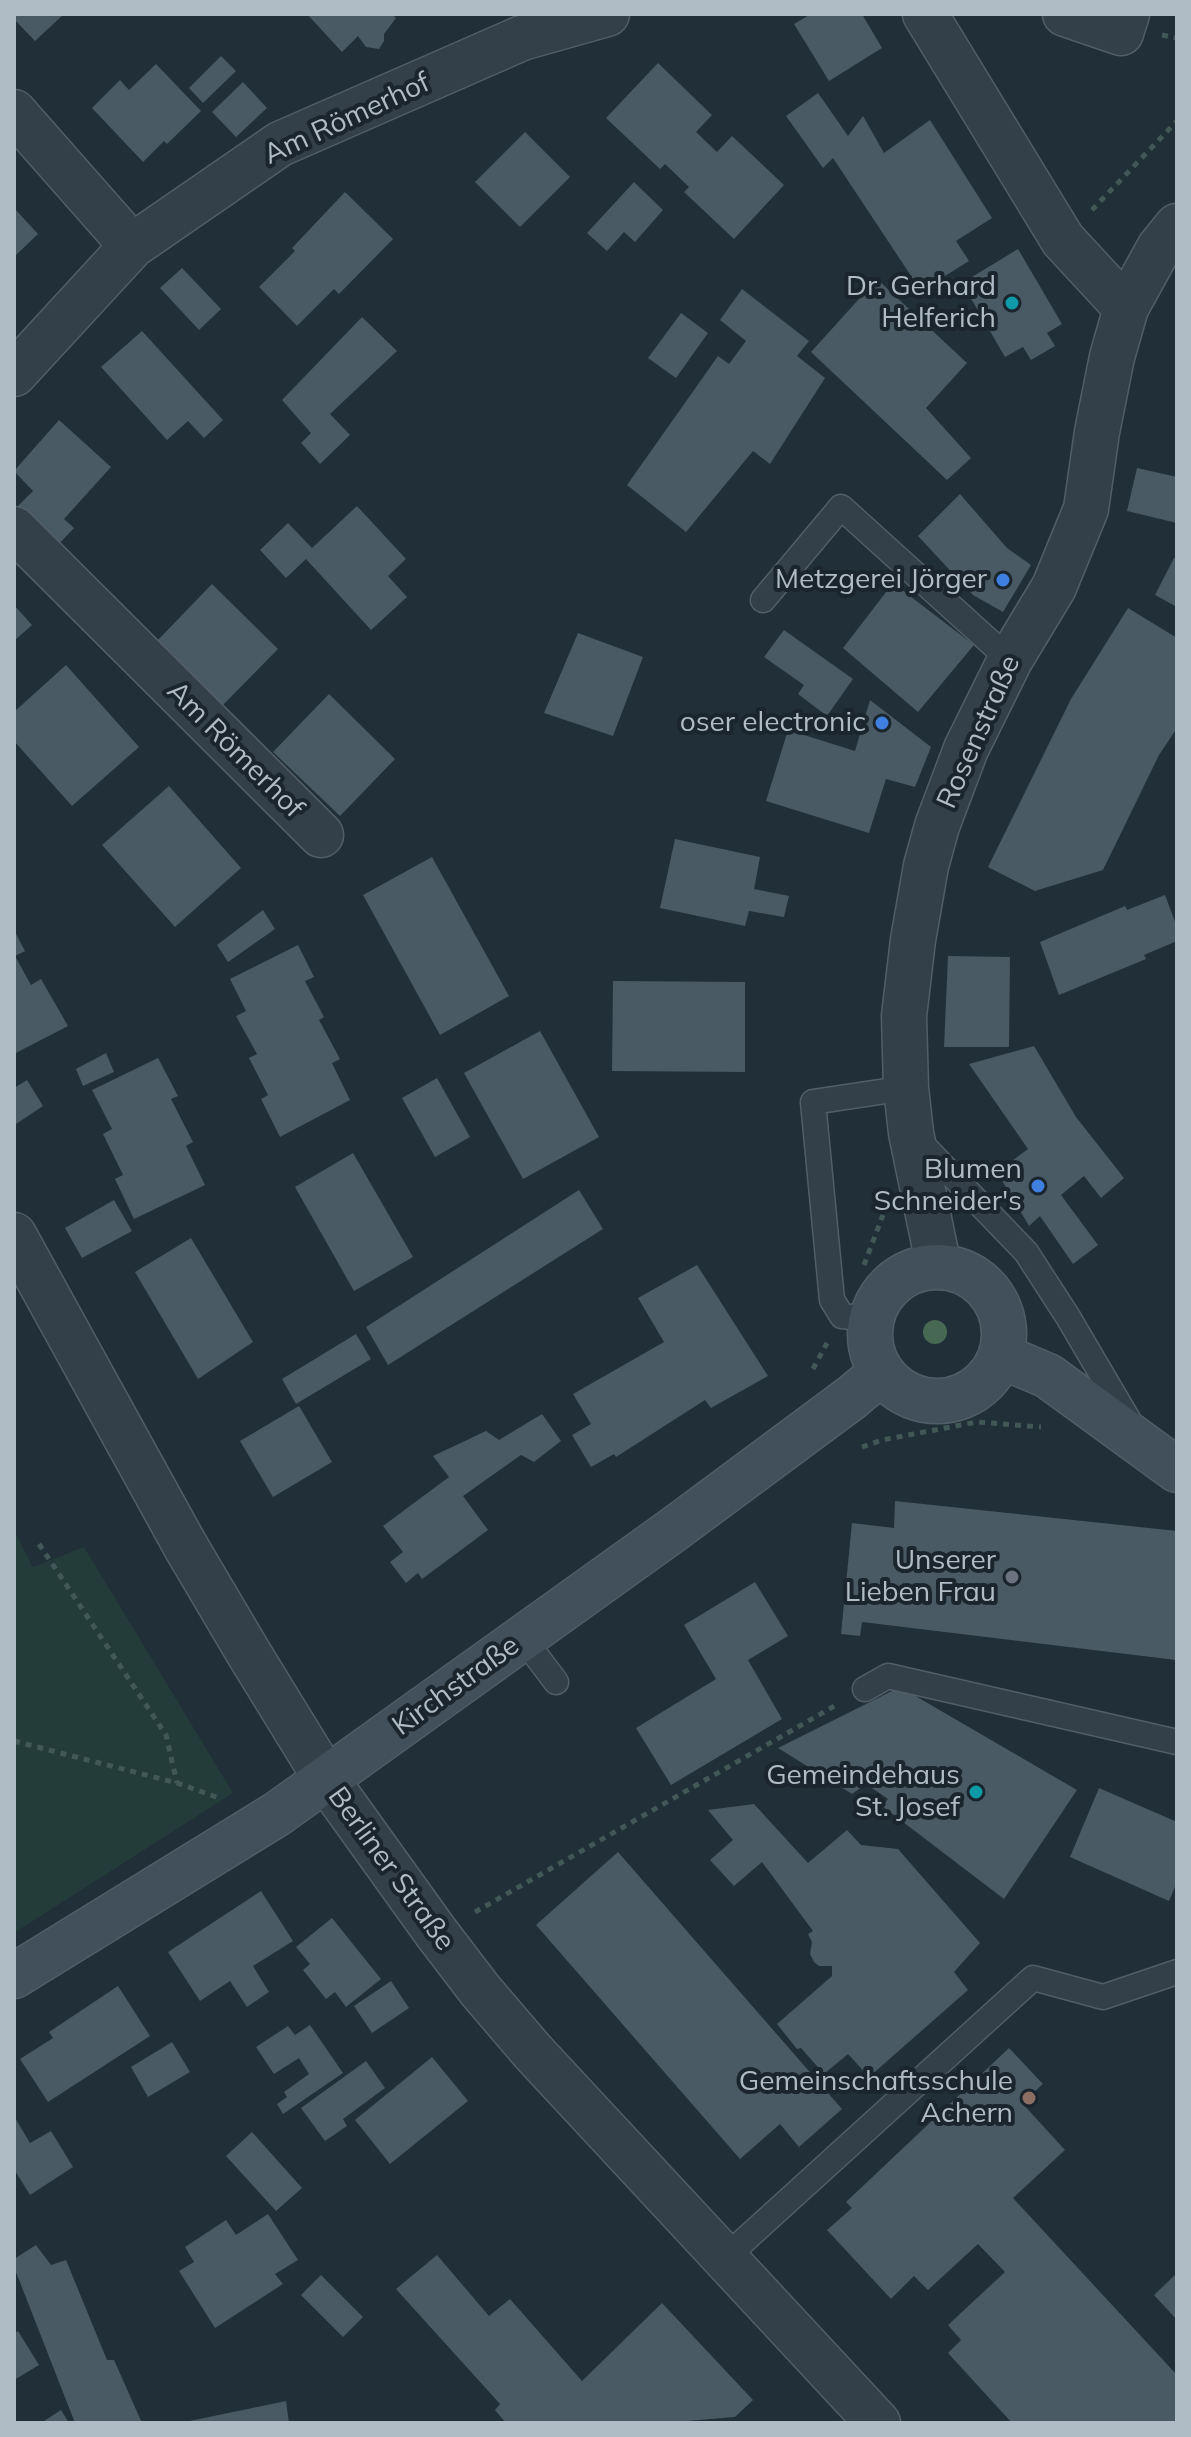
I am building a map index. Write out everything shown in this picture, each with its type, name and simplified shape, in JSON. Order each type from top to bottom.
[{"type":"main road","points":[[939,1267],[957,1270],[973,1278],[991,1296],[1003,1320],[1004,1338],[1001,1356],[983,1384],[954,1399],[922,1400],[892,1384],[882,1372],[874,1355],[872,1319],[889,1288],[904,1276],[921,1269],[939,1267]]},
{"type":"main road","points":[[1001,1356],[1048,1376],[1177,1470]]},
{"type":"main road","name":"Kirchstraße","points":[[14,1976],[277,1814],[673,1530],[882,1372]]},
{"type":"street","name":"Am Römerhof","points":[[14,374],[132,246],[280,144],[510,26],[607,14]]},
{"type":"street","points":[[925,14],[1063,240],[1126,308]]},
{"type":"street","points":[[1065,14],[1121,33],[1127,14]]},
{"type":"street","points":[[14,112],[132,246]]},
{"type":"street","name":"Rosenstraße","points":[[939,1267],[911,1133],[906,1088],[904,1016],[926,866],[937,826],[966,749],[1010,660],[1054,587],[1086,509],[1097,432],[1126,308],[1159,248],[1177,226]]},
{"type":"street","name":"Am Römerhof","points":[[14,529],[321,835]]},
{"type":"street","name":"Berliner Straße","points":[[14,1235],[186,1547],[326,1779],[435,1931],[533,2052],[878,2423]]},
{"type":"lane","points":[[763,600],[841,507],[1010,660]]},
{"type":"lane","points":[[872,1319],[842,1316],[832,1300],[813,1102],[906,1088]]},
{"type":"lane","points":[[911,1133],[1026,1252],[1142,1443]]},
{"type":"lane","points":[[523,1638],[556,1682]]},
{"type":"lane","points":[[865,1689],[888,1676],[1177,1742]]},
{"type":"lane","points":[[726,2257],[1033,1978],[1103,1997],[1177,1972]]},
{"type":"path","points":[[1063,240],[1177,121]]},
{"type":"path","points":[[853,1450],[882,1440],[977,1422],[1021,1424]]},
{"type":"path","points":[[39,1544],[166,1735],[177,1783]]},
{"type":"path","points":[[435,1931],[464,1918],[865,1689]]},
{"type":"path","points":[[14,1741],[177,1783],[201,1793]]},
{"type":"green space","points":[[14,1530],[33,1567],[84,1547],[233,1793],[14,1933]]},
{"type":"building","points":[[14,14],[64,14],[35,41],[14,19]]},
{"type":"building","points":[[307,14],[392,14],[396,18],[384,34],[379,49],[366,47],[358,36],[342,52]]},
{"type":"building","points":[[811,14],[862,14],[882,48],[829,81],[794,24]]},
{"type":"building","points":[[221,56],[236,71],[203,103],[189,88]]},
{"type":"building","points":[[658,63],[712,115],[696,132],[717,152],[732,136],[784,185],[734,239],[684,192],[689,187],[665,164],[660,169],[606,118]]},
{"type":"building","points":[[156,64],[201,111],[143,162],[92,108],[120,80],[129,90]]},
{"type":"building","points":[[243,82],[267,108],[236,137],[212,112]]},
{"type":"building","points":[[818,93],[848,136],[863,116],[884,153],[930,120],[992,218],[956,241],[969,261],[921,291],[833,158],[823,168],[786,116]]},
{"type":"building","points":[[525,132],[570,177],[520,227],[475,182]]},
{"type":"building","points":[[634,182],[663,210],[635,242],[624,232],[607,251],[587,233]]},
{"type":"building","points":[[345,192],[393,239],[339,294],[334,289],[297,326],[259,287],[295,251],[292,248]]},
{"type":"building","points":[[14,208],[38,234],[14,257]]},
{"type":"building","name":"Dr. Gerhard Helferich","points":[[1018,249],[1062,324],[1047,333],[1055,346],[1031,360],[1023,347],[1005,357],[962,283]]},
{"type":"building","points":[[182,268],[221,309],[199,330],[160,288]]},
{"type":"building","points":[[877,279],[967,363],[926,408],[971,458],[947,480],[811,352]]},
{"type":"building","points":[[742,289],[809,341],[797,356],[825,378],[770,464],[753,451],[686,532],[627,485],[718,356],[729,364],[746,341],[720,320]]},
{"type":"building","points":[[681,313],[708,333],[676,378],[648,358]]},
{"type":"building","points":[[362,317],[397,351],[330,414],[350,435],[320,464],[301,443],[311,433],[282,400]]},
{"type":"building","points":[[142,331],[223,420],[204,438],[188,421],[167,440],[101,367]]},
{"type":"building","points":[[59,420],[111,467],[64,519],[74,528],[59,544],[17,507],[33,491],[14,471]]},
{"type":"building","points":[[1137,468],[1177,477],[1177,523],[1127,511]]},
{"type":"building","points":[[960,494],[1007,548],[1031,565],[1003,612],[973,595],[918,536]]},
{"type":"building","points":[[357,506],[406,559],[388,576],[407,597],[371,630],[306,559],[286,578],[260,550],[288,523],[312,548]]},
{"type":"building","points":[[1174,558],[1177,559],[1177,607],[1155,595]]},
{"type":"building","points":[[893,583],[974,645],[918,712],[843,648]]},
{"type":"building","points":[[212,584],[278,649],[222,706],[156,642]]},
{"type":"building","points":[[14,605],[32,625],[14,641]]},
{"type":"building","points":[[1128,608],[1177,638],[1177,728],[1159,755],[1103,870],[1035,891],[988,867],[1071,699]]},
{"type":"building","points":[[784,630],[853,679],[827,716],[798,694],[804,685],[764,657]]},
{"type":"building","points":[[578,633],[643,657],[613,736],[544,713]]},
{"type":"building","points":[[66,665],[139,747],[72,806],[14,741],[14,712]]},
{"type":"building","points":[[329,694],[395,759],[340,816],[273,752]]},
{"type":"building","points":[[870,700],[931,747],[915,787],[886,779],[869,833],[766,801],[788,730],[855,751]]},
{"type":"building","points":[[169,786],[241,868],[175,927],[102,845]]},
{"type":"building","points":[[675,839],[760,857],[754,889],[789,896],[784,917],[749,911],[745,926],[660,908]]},
{"type":"building","points":[[432,857],[509,996],[440,1035],[363,895]]},
{"type":"building","points":[[1165,895],[1177,927],[1177,941],[1144,955],[1146,959],[1059,995],[1040,942],[1125,906],[1127,910]]},
{"type":"building","points":[[263,910],[275,929],[228,962],[217,945]]},
{"type":"building","points":[[14,930],[25,951],[15,956],[31,985],[41,979],[68,1026],[14,1054]]},
{"type":"building","points":[[298,945],[314,977],[305,981],[324,1017],[319,1020],[340,1059],[332,1063],[350,1100],[280,1137],[261,1099],[268,1095],[249,1058],[257,1054],[236,1016],[246,1011],[230,979]]},
{"type":"building","points":[[948,956],[1010,957],[1009,1047],[944,1047]]},
{"type":"building","points":[[613,981],[745,982],[745,1072],[612,1071]]},
{"type":"building","points":[[540,1031],[599,1137],[523,1179],[464,1073]]},
{"type":"building","points":[[1034,1046],[1076,1117],[1124,1178],[1101,1198],[1084,1176],[1061,1195],[1098,1245],[1073,1264],[1040,1216],[1029,1226],[997,1172],[1028,1149],[969,1064]]},
{"type":"building","points":[[106,1053],[114,1072],[83,1086],[76,1069]]},
{"type":"building","points":[[158,1058],[178,1096],[171,1099],[193,1142],[186,1146],[205,1185],[134,1219],[115,1179],[123,1175],[103,1134],[112,1129],[92,1090]]},
{"type":"building","points":[[437,1078],[470,1137],[435,1157],[402,1098]]},
{"type":"building","points":[[27,1080],[43,1106],[16,1124],[14,1088]]},
{"type":"building","points":[[353,1153],[413,1257],[354,1291],[295,1187]]},
{"type":"building","points":[[579,1190],[603,1229],[388,1365],[366,1327]]},
{"type":"building","points":[[114,1200],[132,1231],[82,1258],[65,1228]]},
{"type":"building","points":[[191,1238],[253,1342],[198,1379],[135,1272]]},
{"type":"building","points":[[697,1265],[768,1376],[711,1408],[705,1400],[616,1457],[614,1454],[591,1467],[572,1435],[591,1424],[573,1394],[664,1342],[638,1298]]},
{"type":"building","points":[[356,1334],[371,1359],[296,1404],[282,1379]]},
{"type":"building","points":[[299,1406],[332,1462],[273,1497],[240,1441]]},
{"type":"building","points":[[542,1414],[561,1441],[534,1462],[521,1455],[463,1496],[488,1530],[422,1579],[418,1573],[406,1583],[390,1562],[403,1552],[383,1526],[449,1477],[433,1456],[486,1431],[499,1440]]},
{"type":"building","name":"Unserer Lieben Frau","points":[[895,1501],[1177,1531],[1176,1660],[862,1622],[860,1636],[841,1634],[852,1523],[894,1528]]},
{"type":"building","points":[[755,1582],[788,1636],[748,1660],[782,1719],[671,1785],[636,1728],[716,1679],[684,1625]]},
{"type":"building","name":"Gemeindehaus St. Josef","points":[[900,1687],[1077,1790],[1004,1899],[882,1806],[888,1799],[866,1784],[852,1794],[778,1748]]},
{"type":"building","points":[[1099,1788],[1177,1822],[1177,1882],[1169,1901],[1070,1857]]},
{"type":"building","points":[[754,1804],[808,1863],[847,1830],[861,1845],[898,1849],[980,1943],[954,1972],[968,1990],[869,2077],[848,2054],[824,2074],[801,2048],[797,2049],[777,2024],[832,1976],[832,1966],[819,1966],[814,1962],[808,1934],[813,1931],[762,1862],[734,1886],[710,1860],[733,1840],[708,1810]]},
{"type":"building","points":[[618,1852],[842,2109],[799,2147],[780,2124],[740,2159],[536,1925]]},
{"type":"building","points":[[261,1891],[293,1941],[253,1966],[269,1992],[247,2007],[230,1981],[200,2001],[168,1952]]},
{"type":"building","points":[[332,1918],[381,1979],[346,2007],[335,1992],[326,1999],[303,1970],[310,1964],[296,1947]]},
{"type":"building","points":[[391,1981],[409,2008],[372,2033],[354,2006]]},
{"type":"building","points":[[118,1986],[150,2036],[48,2102],[20,2059],[53,2038],[49,2032]]},
{"type":"building","points":[[310,2025],[343,2073],[283,2114],[277,2104],[287,2097],[284,2092],[309,2074],[299,2058],[274,2074],[256,2047],[288,2026],[295,2035]]},
{"type":"building","points":[[172,2042],[190,2072],[148,2097],[131,2067]]},
{"type":"building","points":[[1009,2048],[1043,2084],[1022,2103],[1065,2150],[1013,2198],[1177,2375],[1177,2423],[1012,2423],[948,2353],[961,2340],[948,2325],[1005,2272],[978,2244],[928,2290],[914,2276],[891,2299],[827,2230],[852,2208],[846,2202]]},
{"type":"building","points":[[432,2057],[468,2101],[390,2164],[355,2120]]},
{"type":"building","points":[[366,2061],[385,2088],[343,2119],[347,2126],[325,2141],[301,2108]]},
{"type":"building","points":[[14,2116],[30,2143],[51,2131],[73,2167],[30,2195],[14,2169]]},
{"type":"building","points":[[252,2132],[302,2188],[276,2211],[226,2156]]},
{"type":"building","points":[[268,2214],[298,2260],[275,2274],[283,2284],[215,2328],[179,2271],[194,2262],[185,2247],[226,2220],[236,2235]]},
{"type":"building","points":[[36,2245],[51,2265],[66,2260],[107,2360],[114,2360],[142,2423],[75,2423],[14,2267],[14,2259]]},
{"type":"building","points":[[437,2255],[489,2316],[510,2299],[582,2381],[662,2303],[753,2400],[735,2417],[662,2423],[506,2423],[495,2410],[500,2404],[396,2289]]},
{"type":"building","points":[[1177,2273],[1177,2320],[1154,2295]]},
{"type":"building","points":[[321,2275],[363,2317],[343,2337],[301,2295]]},
{"type":"building","points":[[18,2331],[39,2365],[14,2380],[14,2334]]},
{"type":"building","points":[[286,2401],[289,2423],[185,2423],[185,2422]]},
{"type":"building","points":[[61,2410],[69,2423],[41,2423]]},
{"type":"place","name":"Dr. Gerhard Helferich","points":[[1012,303]]},
{"type":"place","name":"Metzgerei Jörger","points":[[1003,580]]},
{"type":"place","name":"oser electronic","points":[[882,723]]},
{"type":"place","name":"Blumen Schneider's","points":[[1038,1186]]},
{"type":"place","name":"Unserer Lieben Frau","points":[[1012,1577]]},
{"type":"place","name":"Gemeindehaus St. Josef","points":[[976,1792]]},
{"type":"place","name":"Gemeinschaftsschule Achern","points":[[1029,2098]]}]
